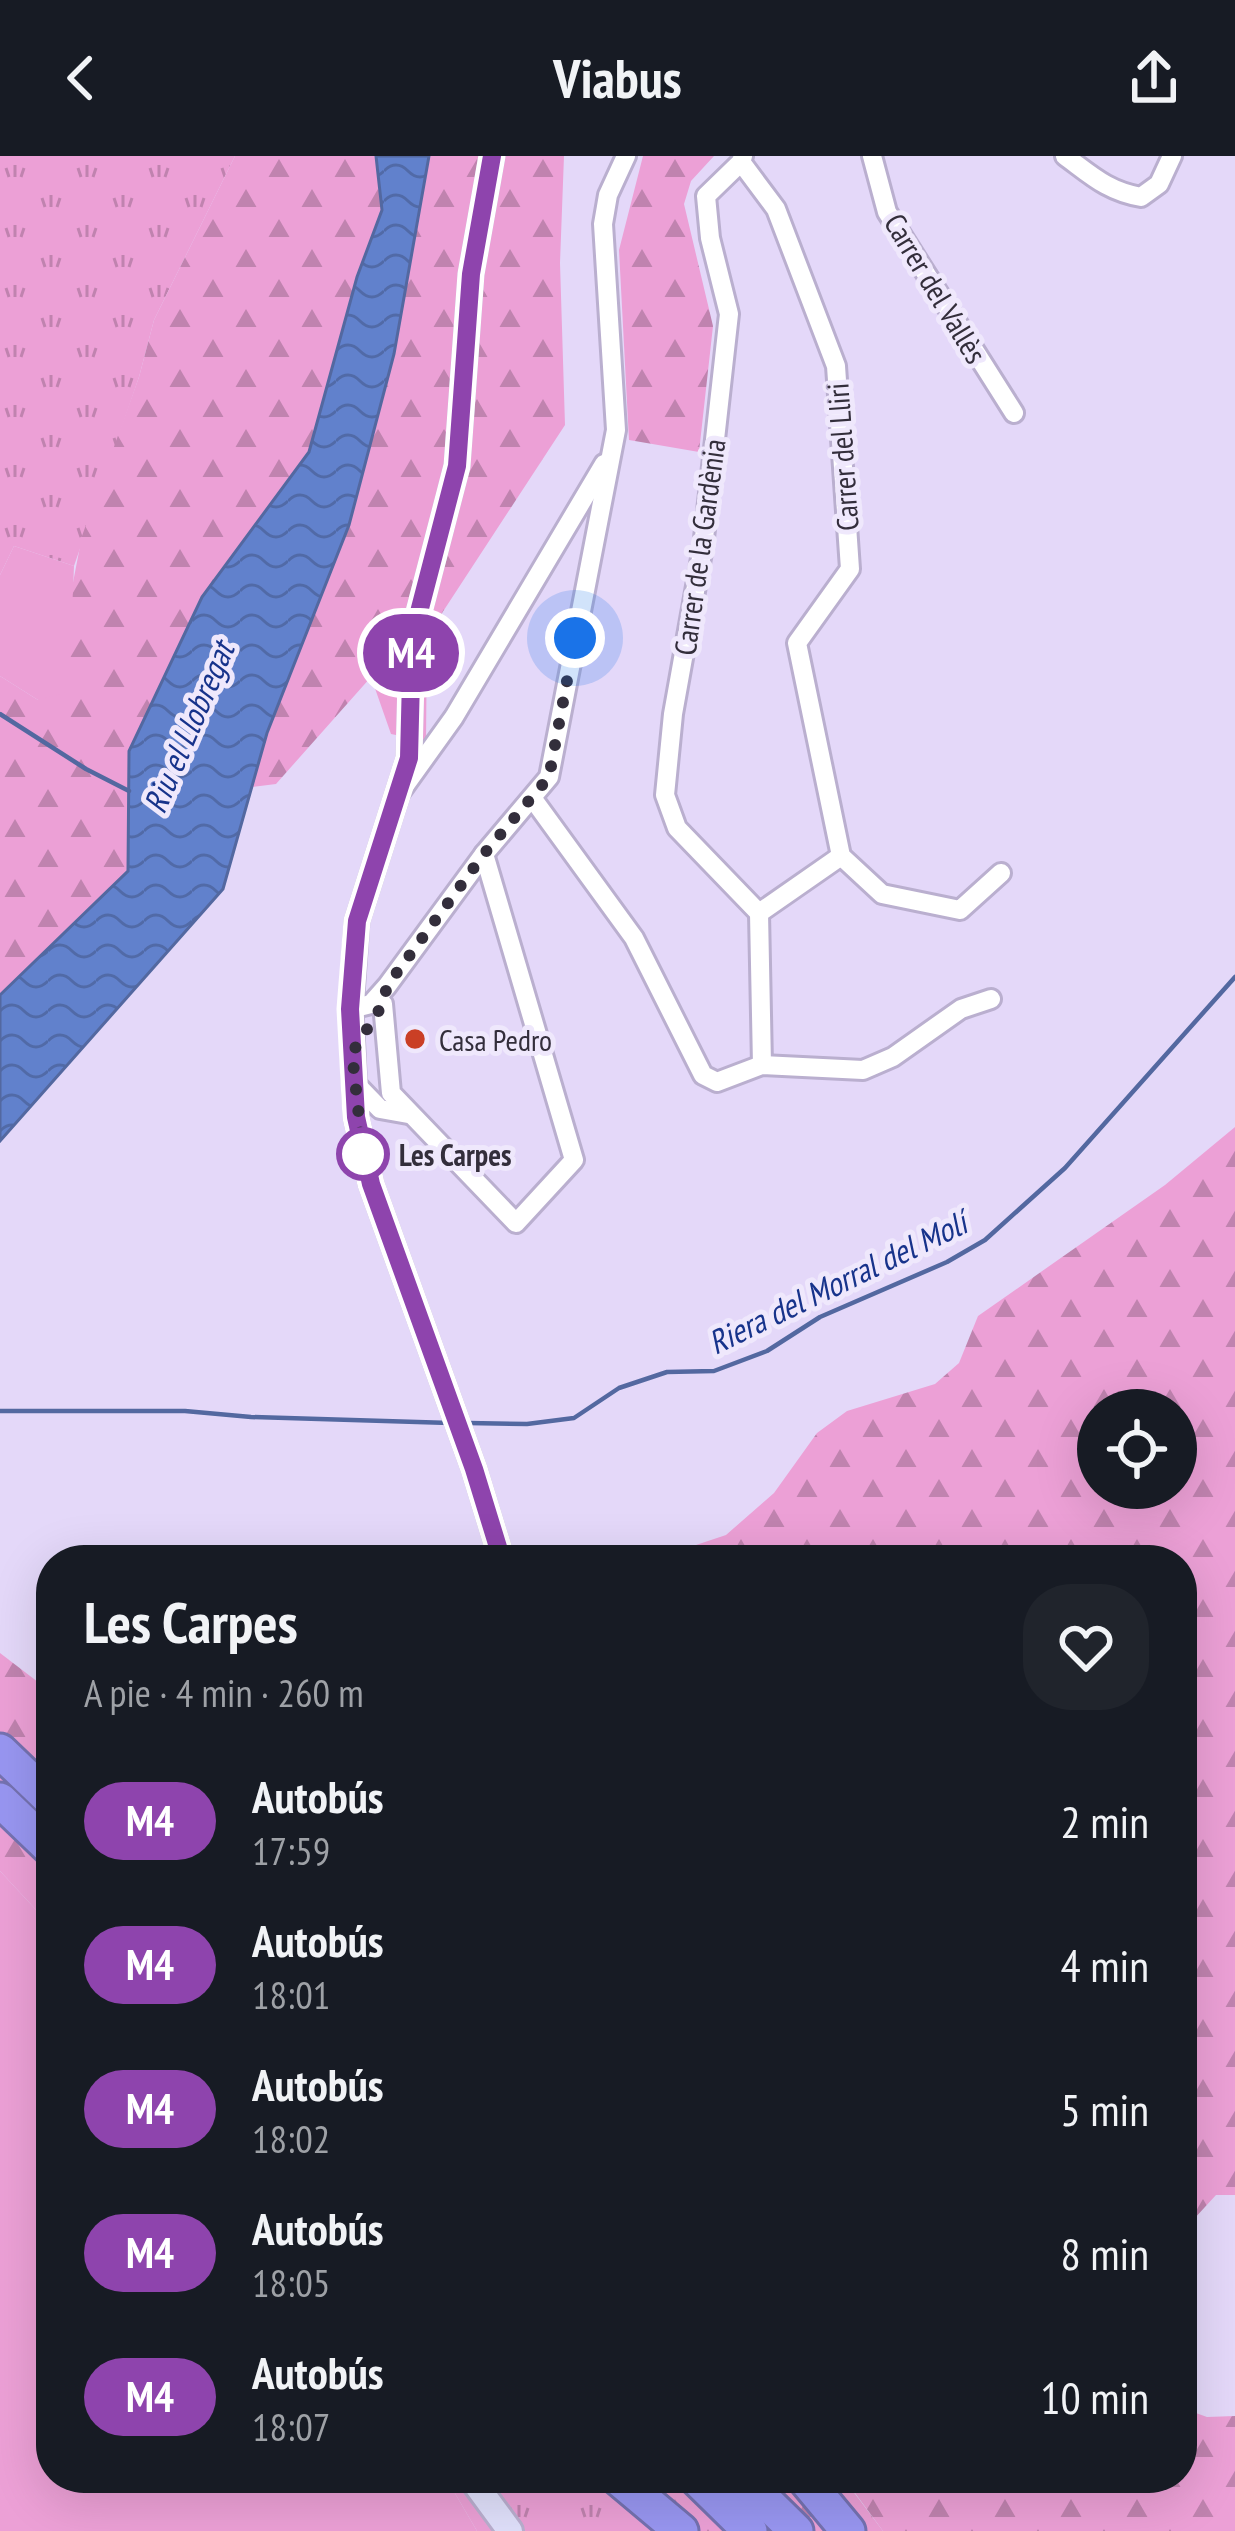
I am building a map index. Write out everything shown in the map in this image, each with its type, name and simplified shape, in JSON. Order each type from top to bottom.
[{"type":"highway","points":[[0,1751],[36,1786]]},
{"type":"highway","points":[[0,1800],[36,1836]]},
{"type":"highway","points":[[636,2493],[681,2531]]},
{"type":"highway","points":[[711,2493],[750,2531]]},
{"type":"highway","points":[[757,2493],[796,2531]]},
{"type":"highway","points":[[816,2493],[848,2531]]},
{"type":"main road","points":[[482,2493],[510,2531]]},
{"type":"street","points":[[492,156],[471,274],[457,466],[412,639],[412,728],[401,791],[357,921],[350,1009],[362,1149],[497,1545]]},
{"type":"street","points":[[352,1053],[385,995],[484,854],[549,777],[616,405],[603,224],[608,195],[626,156]]},
{"type":"street","name":"Carrer del Vallès","points":[[872,156],[887,212],[1014,413]]},
{"type":"street","points":[[1068,157],[1090,178],[1117,193],[1141,197],[1159,184],[1172,156]]},
{"type":"street","name":"Carrer del Lliri","points":[[742,159],[776,209],[836,366],[850,569],[796,643],[841,856]]},
{"type":"street","name":"Carrer de la Gardènia","points":[[742,159],[706,196],[710,238],[729,314],[703,547],[673,714],[665,795],[677,828],[759,913]]},
{"type":"street","points":[[401,791],[454,717],[610,453]]},
{"type":"street","points":[[533,799],[634,938],[703,1075],[717,1082],[762,1065],[863,1070],[893,1057],[961,1009],[991,999]]},
{"type":"street","points":[[385,995],[391,1094],[517,1222],[574,1160],[484,854]]},
{"type":"street","points":[[762,1065],[759,913],[841,856],[882,894],[960,910],[1001,873]]},
{"type":"street","points":[[350,1009],[385,995]]},
{"type":"street","points":[[353,1081],[380,1108],[407,1114]]},
{"type":"street","points":[[362,1149],[376,1123],[386,1116],[407,1114]]},
{"type":"green space","points":[[0,156],[235,156],[154,320],[74,566],[14,546],[0,575]]},
{"type":"green space","points":[[235,156],[376,156],[382,210],[357,277],[309,452],[202,597],[129,751],[129,871],[0,994],[0,676],[38,700],[70,598],[82,536],[139,377],[154,320]]},
{"type":"green space","points":[[429,156],[564,156],[560,263],[565,425],[427,636],[426,741],[391,734],[371,677],[276,784],[252,787],[267,733],[349,525],[394,354]]},
{"type":"green space","points":[[643,156],[714,156],[691,181],[684,204],[713,326],[699,452],[629,440],[619,250]]},
{"type":"green space","points":[[14,546],[74,566],[64,693],[38,700],[0,676],[0,575]]},
{"type":"green space","points":[[1235,1127],[1235,2195],[1216,2195],[1197,2216],[1197,1545],[696,1545],[726,1535],[774,1493],[817,1433],[847,1411],[935,1384],[959,1363],[978,1316],[1165,1185]]},
{"type":"green space","points":[[0,1653],[36,1681],[36,1910],[0,1871]]},
{"type":"green space","points":[[0,1871],[36,1910],[36,2493],[455,2493],[477,2531],[0,2531]]},
{"type":"green space","points":[[1197,2413],[1235,2416],[1235,2531],[883,2531],[855,2493],[1197,2493]]},
{"type":"green space","points":[[455,2493],[611,2493],[653,2531],[477,2531]]},
{"type":"green space","points":[[611,2493],[827,2493],[825,2531],[653,2531]]},
{"type":"green space","points":[[827,2493],[854,2493],[883,2531],[825,2531]]},
{"type":"water","name":"Riu el Llobregat","points":[[376,156],[429,156],[394,354],[349,525],[267,733],[223,889],[0,1141],[0,995],[128,871],[129,751],[202,597],[309,452],[357,277],[382,210]]},
{"type":"waterway","name":"Riu el Llobregat","points":[[0,714],[129,791]]},
{"type":"waterway","name":"Riera del Morral del Molí","points":[[468,1423],[527,1424],[574,1418],[619,1388],[667,1372],[714,1371],[767,1351],[820,1317],[947,1262],[985,1240],[1065,1168],[1235,977]]},
{"type":"waterway","name":"Riera del Morral del Molí","points":[[0,1411],[185,1411],[450,1423]]},
{"type":"bus line","name":"M4","points":[[492,156],[471,274],[457,466],[412,639],[409,758],[357,921],[350,1009],[356,1117],[371,1184],[498,1545]]},
{"type":"place","name":"Casa Pedro","points":[[415,1039]]},
{"type":"place","name":"Les Carpes","points":[[363,1154]]},
{"type":"route","points":[[363,1154],[352,1053],[383,1004],[387,986],[484,854],[549,777],[575,638]]}]
